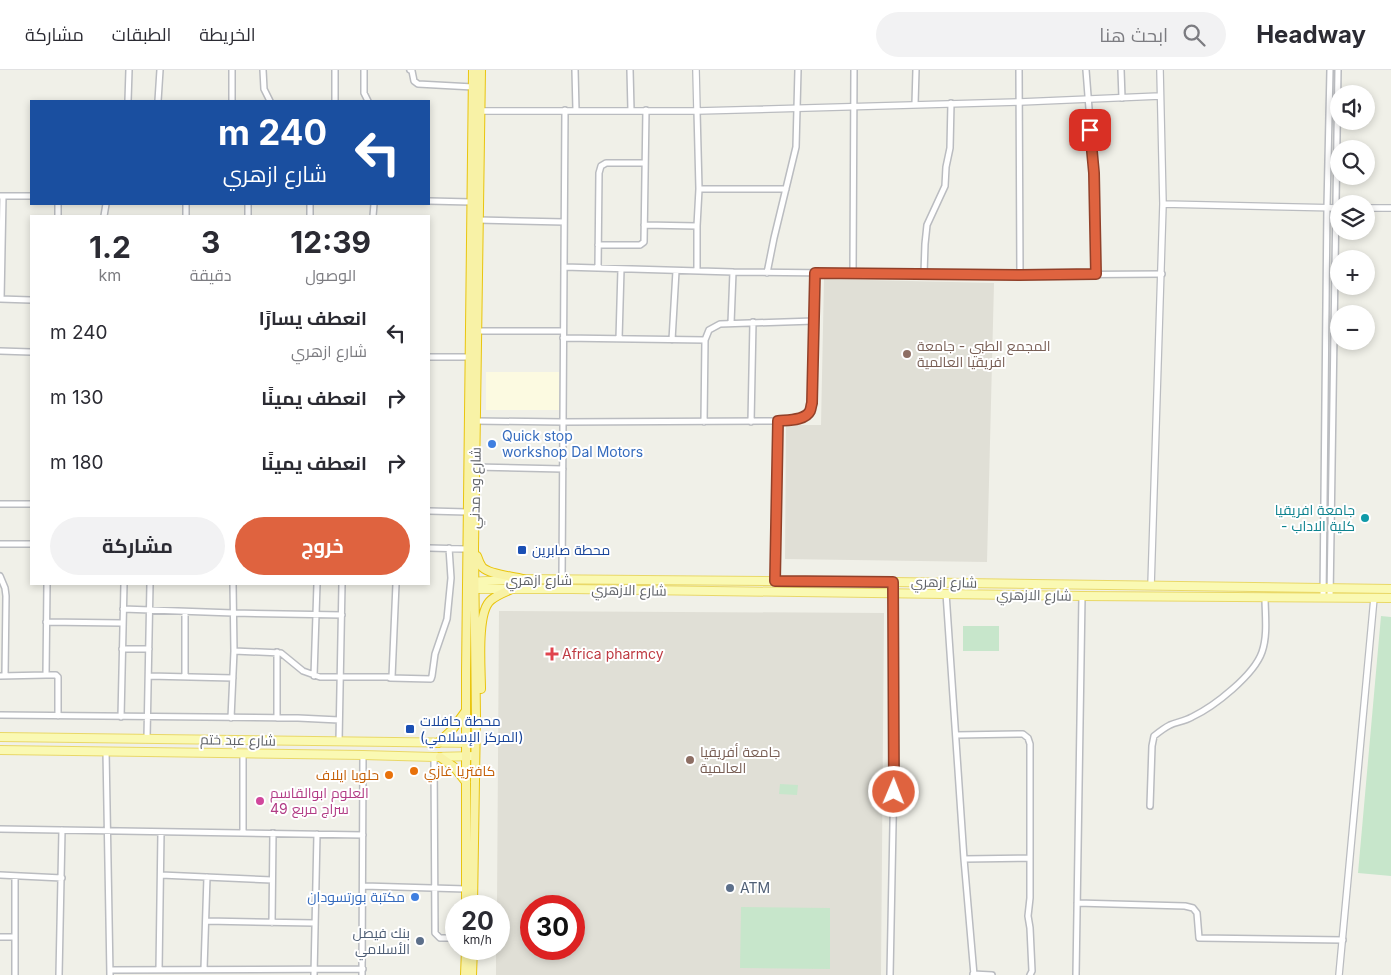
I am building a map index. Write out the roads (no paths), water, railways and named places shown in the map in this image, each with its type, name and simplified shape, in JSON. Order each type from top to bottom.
[{"type":"highway","name":"شارع ود مدني","points":[[473,70],[476,110],[478,220],[476,421],[471,549],[476,717],[474,895]]},
{"type":"highway","name":"شارع ود مدني","points":[[471,549],[467,512],[471,202],[476,110],[481,70]]},
{"type":"highway","points":[[471,549],[486,569],[523,579]]},
{"type":"highway","name":"شارع ود مدني","points":[[466,895],[466,710],[472,585]]},
{"type":"highway","points":[[476,717],[480,708],[481,630],[484,610],[490,600],[512,589]]},
{"type":"highway","points":[[438,743],[452,730],[466,710]]},
{"type":"highway","points":[[437,757],[454,767],[466,782]]},
{"type":"highway","points":[[465,975],[466,960]]},
{"type":"highway","points":[[472,975],[473,960]]},
{"type":"main road","name":"شارع ازهري","points":[[472,585],[523,579],[1391,589]]},
{"type":"main road","points":[[600,580],[600,589]]},
{"type":"main road","name":"شارع الازهري","points":[[472,585],[512,589],[1391,598]]},
{"type":"main road","name":"شارع عبد ختم","points":[[0,737],[475,743]]},
{"type":"main road","name":"شارع عبد ختم","points":[[0,750],[475,756]]},
{"type":"street","points":[[128,100],[129,70]]},
{"type":"street","points":[[158,100],[160,70]]},
{"type":"street","points":[[232,70],[232,100]]},
{"type":"street","points":[[263,70],[264,89],[270,100]]},
{"type":"street","points":[[335,70],[335,100]]},
{"type":"street","points":[[364,70],[364,94],[367,100]]},
{"type":"street","points":[[410,70],[412,71],[414,81],[418,84],[473,87]]},
{"type":"street","points":[[575,70],[576,110]]},
{"type":"street","points":[[630,70],[631,110]]},
{"type":"street","points":[[696,70],[699,189],[697,271]]},
{"type":"street","points":[[767,273],[796,147],[798,70]]},
{"type":"street","points":[[853,273],[854,70]]},
{"type":"street","points":[[916,70],[916,104]]},
{"type":"street","points":[[1019,70],[1020,275]]},
{"type":"street","points":[[1086,70],[1094,173],[1096,274]]},
{"type":"street","points":[[1121,70],[1122,98]]},
{"type":"street","points":[[1151,586],[1162,274],[1163,204],[1160,70]]},
{"type":"street","points":[[1327,588],[1327,207],[1330,70]]},
{"type":"street","points":[[1337,195],[1338,70]]},
{"type":"street","points":[[476,110],[697,111],[1160,96]]},
{"type":"street","points":[[924,274],[927,225],[944,186],[950,148],[952,103]]},
{"type":"street","points":[[562,580],[564,110]]},
{"type":"street","points":[[598,245],[642,244],[644,242],[646,110]]},
{"type":"street","points":[[598,268],[599,172],[601,166],[606,163],[644,164]]},
{"type":"street","points":[[699,189],[786,189]]},
{"type":"street","points":[[30,196],[2,196],[0,271],[0,299],[30,300]]},
{"type":"street","points":[[430,201],[471,202]]},
{"type":"street","points":[[1163,204],[1330,207]]},
{"type":"street","points":[[1375,208],[1391,208]]},
{"type":"street","points":[[478,220],[564,222]]},
{"type":"street","points":[[644,225],[697,226]]},
{"type":"street","points":[[1326,598],[1336,240]]},
{"type":"street","points":[[564,267],[767,273],[1162,274]]},
{"type":"street","points":[[619,339],[621,269]]},
{"type":"street","points":[[672,340],[676,271]]},
{"type":"street","points":[[731,323],[733,272]]},
{"type":"street","points":[[476,421],[751,422],[797,419],[806,416],[810,412],[812,403],[815,273]]},
{"type":"street","points":[[704,422],[705,340],[706,335],[714,327],[720,324],[731,323],[814,321]]},
{"type":"street","points":[[751,422],[753,322]]},
{"type":"street","points":[[477,331],[563,331]]},
{"type":"street","points":[[563,338],[705,340]]},
{"type":"street","points":[[0,351],[30,352]]},
{"type":"street","points":[[430,356],[469,356]]},
{"type":"street","points":[[775,581],[778,421]]},
{"type":"street","points":[[475,467],[562,469]]},
{"type":"street","points":[[0,504],[30,504]]},
{"type":"street","points":[[430,511],[467,512]]},
{"type":"street","points":[[0,544],[30,544]]},
{"type":"street","points":[[430,548],[471,549]]},
{"type":"street","points":[[373,677],[431,679],[435,654],[447,619],[451,578],[449,548]]},
{"type":"street","points":[[0,576],[6,591],[3,619],[2,675],[56,675],[58,677],[58,716]]},
{"type":"street","points":[[890,975],[894,774],[893,582]]},
{"type":"street","points":[[46,585],[46,675]]},
{"type":"street","points":[[122,717],[124,585]]},
{"type":"street","points":[[147,738],[150,585]]},
{"type":"street","points":[[232,718],[233,585]]},
{"type":"street","points":[[314,676],[317,585]]},
{"type":"street","points":[[339,741],[342,585]]},
{"type":"street","points":[[234,651],[277,652],[285,655],[303,671],[314,676],[328,678],[392,677],[396,585]]},
{"type":"street","points":[[946,593],[973,974],[992,975]]},
{"type":"street","points":[[1076,975],[1082,596]]},
{"type":"street","points":[[1150,806],[1154,736],[1171,725],[1198,715],[1246,677],[1262,652],[1265,638],[1265,597]]},
{"type":"street","points":[[1339,975],[1374,598]]},
{"type":"street","points":[[123,609],[342,615]]},
{"type":"street","points":[[185,677],[186,612]]},
{"type":"street","points":[[46,622],[122,623]]},
{"type":"street","points":[[122,649],[149,649]]},
{"type":"street","points":[[277,652],[277,718]]},
{"type":"street","points":[[149,676],[233,678]]},
{"type":"street","points":[[0,715],[339,720]]},
{"type":"street","points":[[956,735],[1018,733],[1028,738],[1030,744],[1030,898],[1028,916],[1032,971],[1030,975]]},
{"type":"street","points":[[106,751],[109,831],[110,972],[160,970],[187,972],[204,969],[362,972],[364,886],[363,755]]},
{"type":"street","points":[[243,753],[243,833]]},
{"type":"street","points":[[437,757],[434,888],[435,933],[440,938],[445,938]]},
{"type":"street","points":[[0,829],[363,835]]},
{"type":"street","points":[[59,975],[62,830]]},
{"type":"street","points":[[160,970],[161,832]]},
{"type":"street","points":[[272,923],[273,833]]},
{"type":"street","points":[[314,972],[317,834]]},
{"type":"street","points":[[964,859],[1030,858]]},
{"type":"street","points":[[0,875],[62,878]]},
{"type":"street","points":[[161,875],[272,880]]},
{"type":"street","points":[[15,876],[15,975]]},
{"type":"street","points":[[204,969],[207,877]]},
{"type":"street","points":[[364,886],[466,889]]},
{"type":"street","points":[[1077,904],[1185,906],[1193,908],[1196,913],[1199,938],[1343,940]]},
{"type":"street","points":[[206,921],[315,923]]},
{"type":"street","points":[[0,937],[15,937]]},
{"type":"place","name":"المجمع الطبي - جامعة افريقيا العالمية","points":[[907,354]]},
{"type":"place","name":"Quick stop workshop Dal Motors","points":[[492,444]]},
{"type":"place","name":"جامعة افريقيا - كلية الاداب","points":[[1365,518]]},
{"type":"place","name":"محطة صابرين","points":[[522,550]]},
{"type":"place","name":"Africa pharmcy","points":[[552,654]]},
{"type":"place","name":"محطة حافلات (المركز الإسلامي)","points":[[410,729]]},
{"type":"place","name":"جامعة أفريقيا العالمية","points":[[690,760]]},
{"type":"place","name":"كافتريا غازي","points":[[414,771]]},
{"type":"place","name":"حلويا ايلاف","points":[[389,775]]},
{"type":"place","name":"العلوم ابوالقاسم سراج مربع 49","points":[[260,801]]},
{"type":"place","name":"ATM","points":[[730,888]]},
{"type":"place","name":"مكتبة بورتسودان","points":[[415,897]]},
{"type":"place","name":"بنك فيصل الأسلامي","points":[[420,941]]}]
